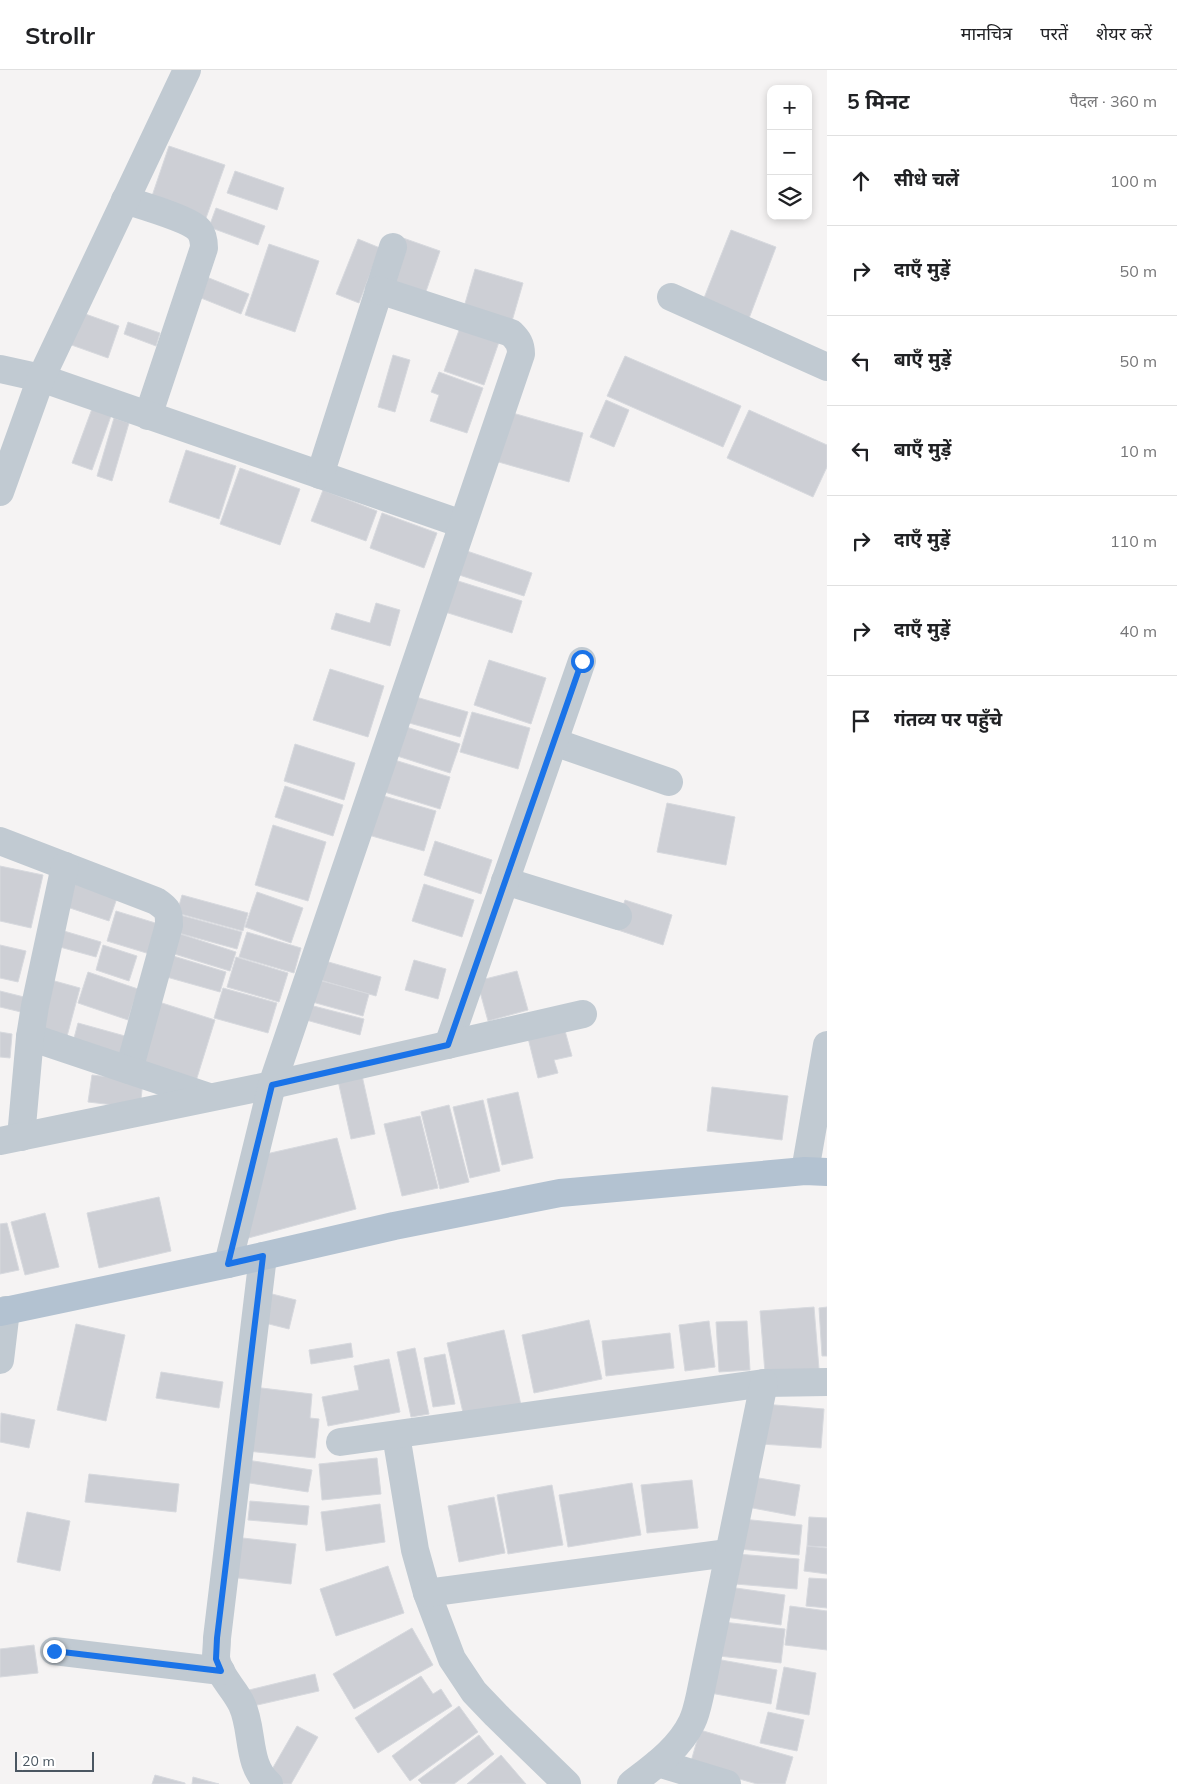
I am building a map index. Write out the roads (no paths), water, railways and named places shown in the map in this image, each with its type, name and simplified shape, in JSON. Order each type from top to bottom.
[{"type":"main road","points":[[3,1311],[228,1264],[394,1226],[560,1193],[816,1171]]},
{"type":"street","points":[[0,492],[41,378],[187,70]]},
{"type":"street","points":[[125,200],[188,222],[198,229],[204,239],[204,248],[148,416]]},
{"type":"street","points":[[320,475],[393,247]]},
{"type":"street","points":[[228,1264],[272,1085],[520,354],[518,340],[511,334],[379,290]]},
{"type":"street","points":[[671,296],[827,367]]},
{"type":"street","points":[[0,369],[41,378],[462,524]]},
{"type":"street","points":[[448,1045],[582,661]]},
{"type":"street","points":[[554,742],[669,782]]},
{"type":"street","points":[[0,841],[156,901],[167,908],[169,925],[129,1070]]},
{"type":"street","points":[[65,866],[41,973],[10,1139],[272,1085],[582,1014]]},
{"type":"street","points":[[506,882],[618,916]]},
{"type":"street","points":[[30,1036],[211,1098]]},
{"type":"street","points":[[816,1171],[827,1045]]},
{"type":"street","points":[[263,1256],[216,1659],[221,1671],[243,1707],[255,1764],[262,1778],[269,1784]]},
{"type":"street","points":[[0,1360],[3,1311]]},
{"type":"street","points":[[340,1442],[764,1383],[827,1382]]},
{"type":"street","points":[[631,1784],[658,1763],[679,1742],[692,1722],[700,1696],[764,1383]]},
{"type":"street","points":[[396,1434],[415,1550],[426,1593],[452,1659],[474,1692],[567,1784]]},
{"type":"street","points":[[426,1593],[728,1553]]},
{"type":"street","points":[[54,1651],[221,1671]]},
{"type":"street","points":[[658,1763],[727,1784]]}]
